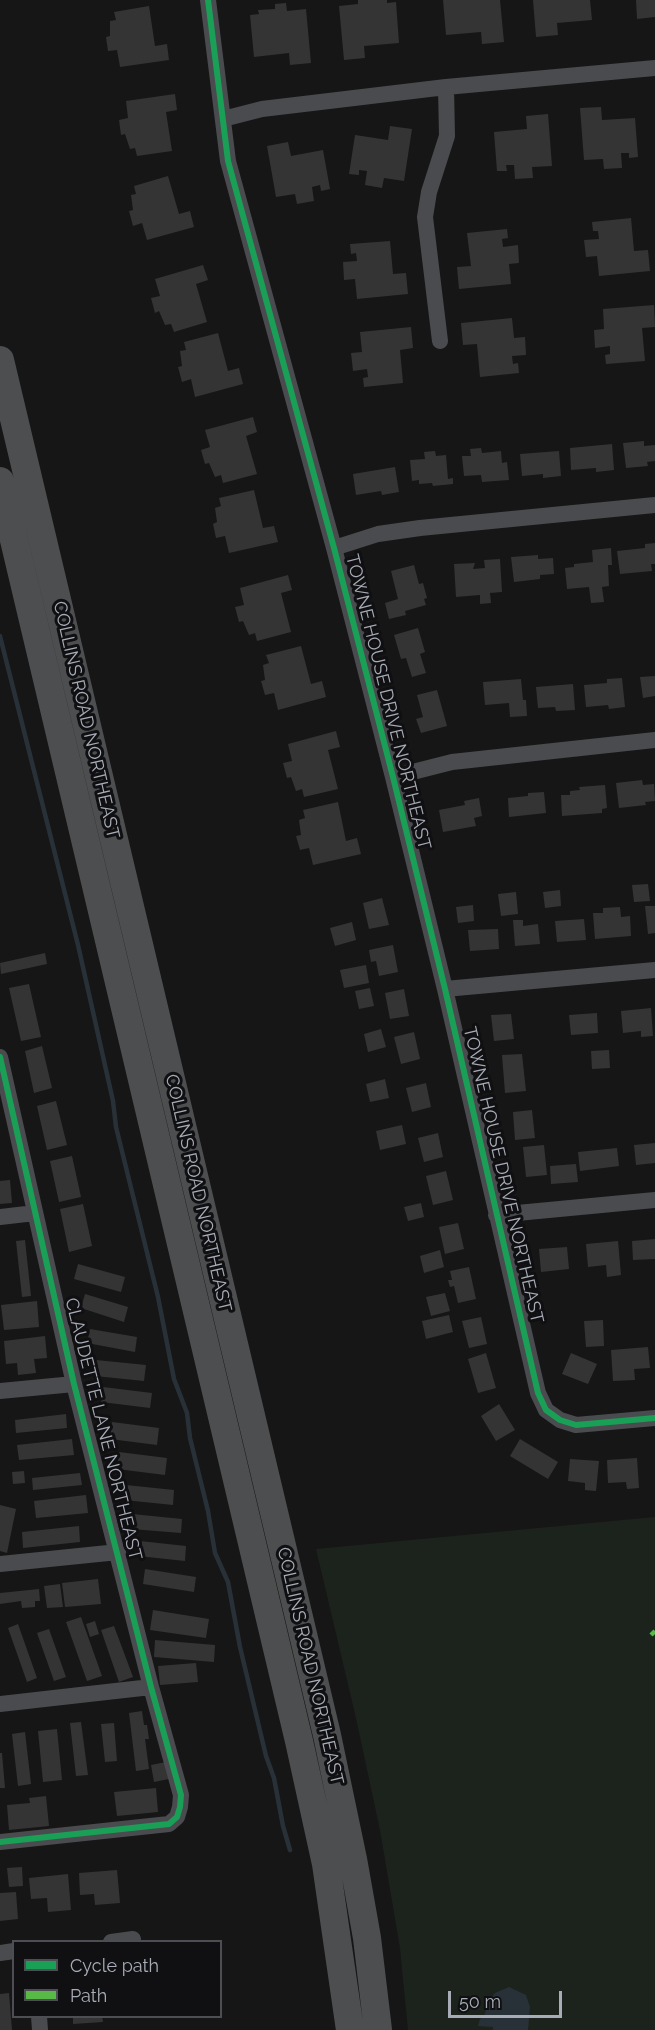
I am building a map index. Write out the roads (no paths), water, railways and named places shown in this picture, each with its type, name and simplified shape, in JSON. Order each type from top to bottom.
[{"type":"highway","name":"COLLINS ROAD NORTHEAST","points":[[0,360],[327,1735],[367,1938],[378,2030]]},
{"type":"highway","name":"COLLINS ROAD NORTHEAST","points":[[0,481],[299,1741],[326,1864],[350,2030]]},
{"type":"street","name":"TOWNE HOUSE DRIVE NORTHEAST","points":[[208,0],[228,161],[334,548],[393,777],[445,989],[538,1393],[546,1410],[560,1420],[576,1425],[655,1418]]},
{"type":"street","points":[[223,119],[262,109],[446,87],[655,68]]},
{"type":"street","points":[[440,341],[425,217],[429,192],[447,136],[446,87]]},
{"type":"street","points":[[334,548],[378,534],[655,505]]},
{"type":"street","points":[[393,777],[452,762],[655,740]]},
{"type":"street","points":[[445,989],[655,970]]},
{"type":"street","name":"CLAUDETTE LANE NORTHEAST","points":[[0,1057],[3,1083],[74,1384],[151,1687],[181,1795],[177,1817],[169,1824],[0,1842]]},
{"type":"street","points":[[496,1215],[655,1200]]},
{"type":"street","points":[[0,1217],[35,1213]]},
{"type":"street","points":[[0,1391],[74,1384]]},
{"type":"street","points":[[0,1564],[118,1552]]},
{"type":"street","points":[[0,1704],[151,1687]]},
{"type":"street","points":[[122,1940],[134,1939]]},
{"type":"waterway","points":[[0,636],[78,945],[113,1101],[116,1127],[158,1297],[174,1379],[187,1413],[190,1438],[208,1511],[215,1553],[228,1582],[240,1647],[290,1850]]}]
